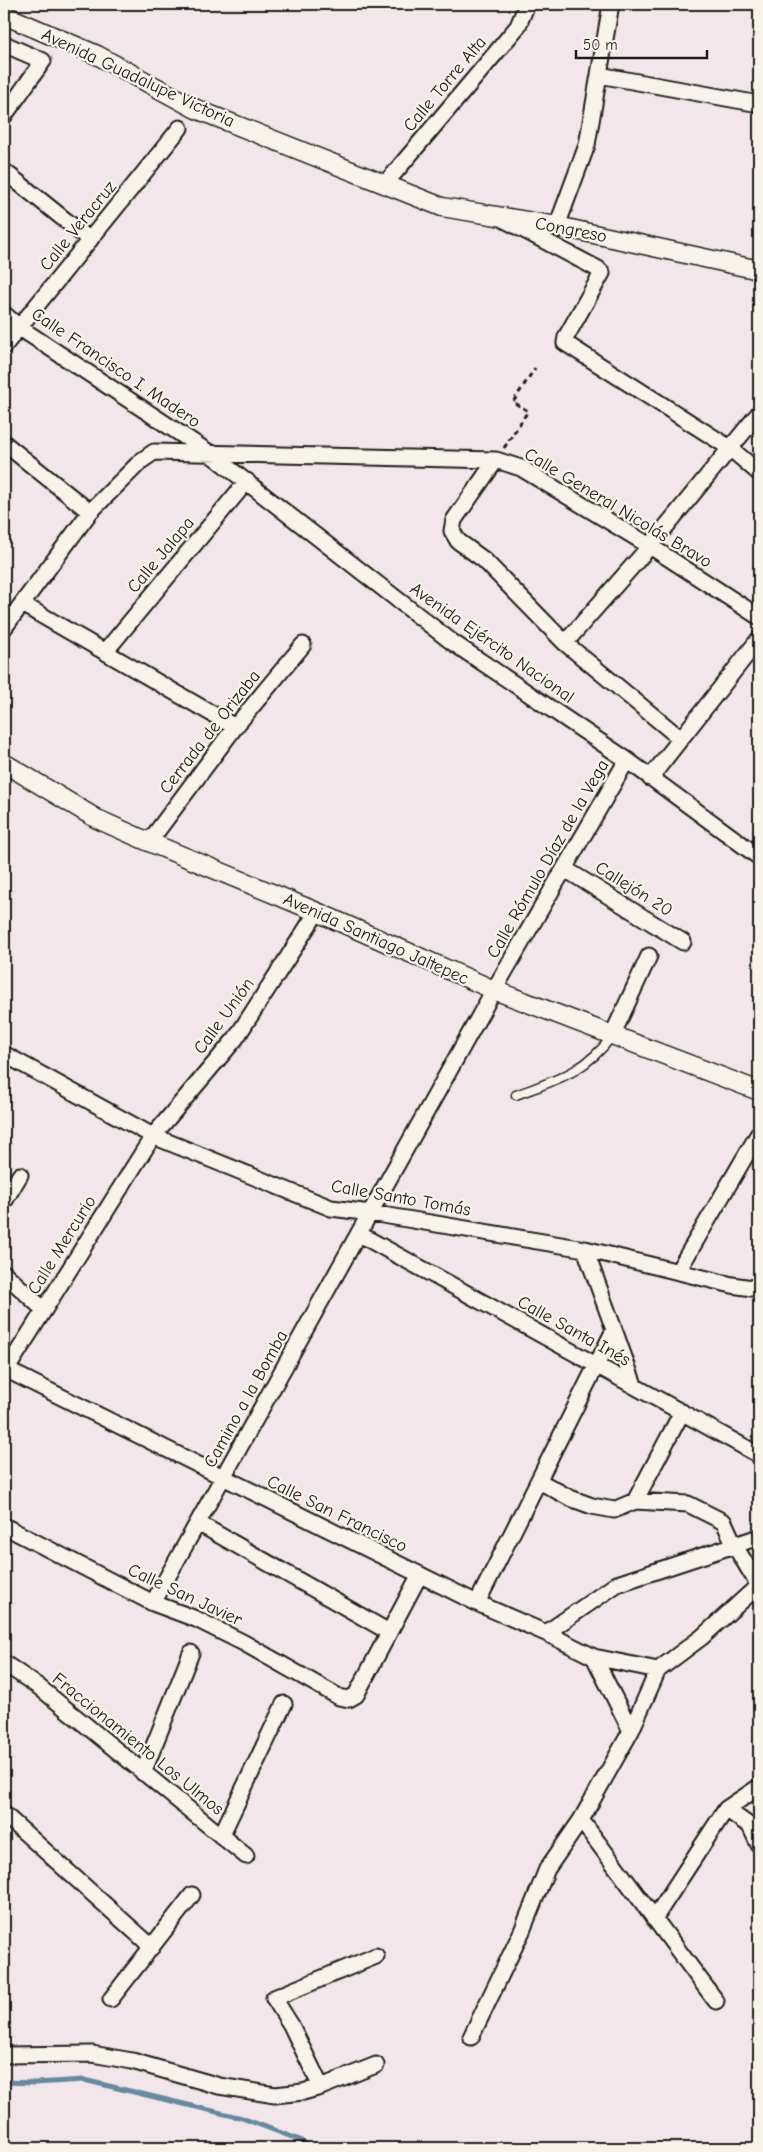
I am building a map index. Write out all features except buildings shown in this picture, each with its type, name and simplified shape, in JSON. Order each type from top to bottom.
[{"type":"street","name":"Calle Torre Alta","points":[[385,184],[518,26],[527,4]]},
{"type":"street","points":[[557,226],[587,145],[611,4]]},
{"type":"street","name":"Avenida Guadalupe Victoria","points":[[4,15],[97,55],[196,109],[385,184]]},
{"type":"street","points":[[4,44],[43,61],[4,116]]},
{"type":"street","points":[[599,75],[759,104]]},
{"type":"street","name":"Calle Veracruz","points":[[4,346],[180,128]]},
{"type":"street","points":[[4,171],[90,240]]},
{"type":"street","name":"Congreso","points":[[385,184],[442,207],[557,226],[759,270]]},
{"type":"street","points":[[499,217],[598,269],[602,273],[566,337],[565,343],[730,448],[759,474]]},
{"type":"street","name":"Calle Francisco I. Madero","points":[[4,314],[20,328],[208,452]]},
{"type":"street","points":[[565,643],[650,546],[759,413]]},
{"type":"street","points":[[4,443],[90,512]]},
{"type":"street","name":"Calle General Nicolás Bravo","points":[[6,621],[22,604],[90,512],[140,460],[154,452],[496,460],[521,468],[650,546],[759,616]]},
{"type":"street","name":"Avenida Ejército Nacional","points":[[208,452],[452,642],[627,760],[759,857]]},
{"type":"street","points":[[496,460],[454,520],[452,531],[458,541],[484,560],[565,643],[682,739]]},
{"type":"street","name":"Calle Jalapa","points":[[105,652],[247,482]]},
{"type":"street","points":[[22,604],[235,728]]},
{"type":"street","points":[[650,778],[759,639]]},
{"type":"street","name":"Cerrada de Orizaba","points":[[149,842],[235,728],[302,645]]},
{"type":"street","name":"Calle Rómulo Díaz de la Vega","points":[[371,1213],[494,990],[627,760]]},
{"type":"street","name":"Avenida Santiago Jaltepec","points":[[4,763],[97,819],[149,842],[317,912],[494,990],[759,1092]]},
{"type":"street","name":"Callejón 20","points":[[565,869],[683,942]]},
{"type":"street","name":"Calle Unión","points":[[153,1136],[236,1038],[317,912]]},
{"type":"street","points":[[612,1036],[649,956]]},
{"type":"street","name":"Calle Santo Tomás","points":[[4,1054],[153,1136],[331,1208],[585,1248],[732,1285],[759,1289]]},
{"type":"street","points":[[678,1271],[759,1133]]},
{"type":"street","name":"Calle Mercurio","points":[[5,1372],[153,1136]]},
{"type":"street","points":[[4,1202],[20,1175]]},
{"type":"street","name":"Camino a la Bomba","points":[[153,1602],[371,1213]]},
{"type":"street","name":"Calle Santa Inés","points":[[359,1234],[759,1455]]},
{"type":"street","points":[[585,1248],[634,1385]]},
{"type":"street","points":[[4,1273],[44,1310]]},
{"type":"street","points":[[477,1603],[614,1330]]},
{"type":"street","name":"Calle San Francisco","points":[[5,1372],[420,1576],[477,1603],[546,1632],[594,1657],[658,1670]]},
{"type":"street","points":[[635,1501],[682,1412]]},
{"type":"street","points":[[471,2038],[500,1974],[522,1932],[546,1869],[581,1820],[631,1731],[658,1670],[702,1637],[759,1586],[735,1546],[724,1522],[688,1504],[635,1501],[614,1510],[592,1506],[570,1498],[539,1482]]},
{"type":"street","points":[[198,1523],[389,1632],[420,1576]]},
{"type":"street","name":"Calle San Javier","points":[[4,1526],[153,1602],[196,1619],[244,1643],[339,1697],[349,1699],[356,1695],[389,1632]]},
{"type":"street","points":[[546,1632],[617,1584],[759,1537]]},
{"type":"street","points":[[143,1773],[191,1653]]},
{"type":"street","points":[[594,1657],[631,1731]]},
{"type":"street","name":"Fraccionamiento Los Ulmos","points":[[4,1663],[39,1687],[246,1856]]},
{"type":"street","points":[[221,1836],[284,1704]]},
{"type":"street","points":[[654,1919],[726,1809],[759,1787]]},
{"type":"street","points":[[726,1809],[750,1826],[759,1844]]},
{"type":"street","points":[[4,1814],[152,1947]]},
{"type":"street","points":[[581,1820],[716,2002]]},
{"type":"street","points":[[111,1999],[192,1895]]},
{"type":"street","points":[[321,2087],[291,2025],[274,1998],[376,1956]]},
{"type":"street","points":[[4,2054],[92,2054],[132,2061],[219,2086],[275,2095],[303,2092],[321,2087],[376,2064]]},
{"type":"lane","points":[[516,1095],[580,1069],[603,1049],[612,1036]]},
{"type":"path","points":[[496,460],[528,411],[513,402],[535,368]]},
{"type":"waterway","points":[[4,2082],[35,2083],[84,2080],[242,2118],[300,2140],[311,2148]]}]
